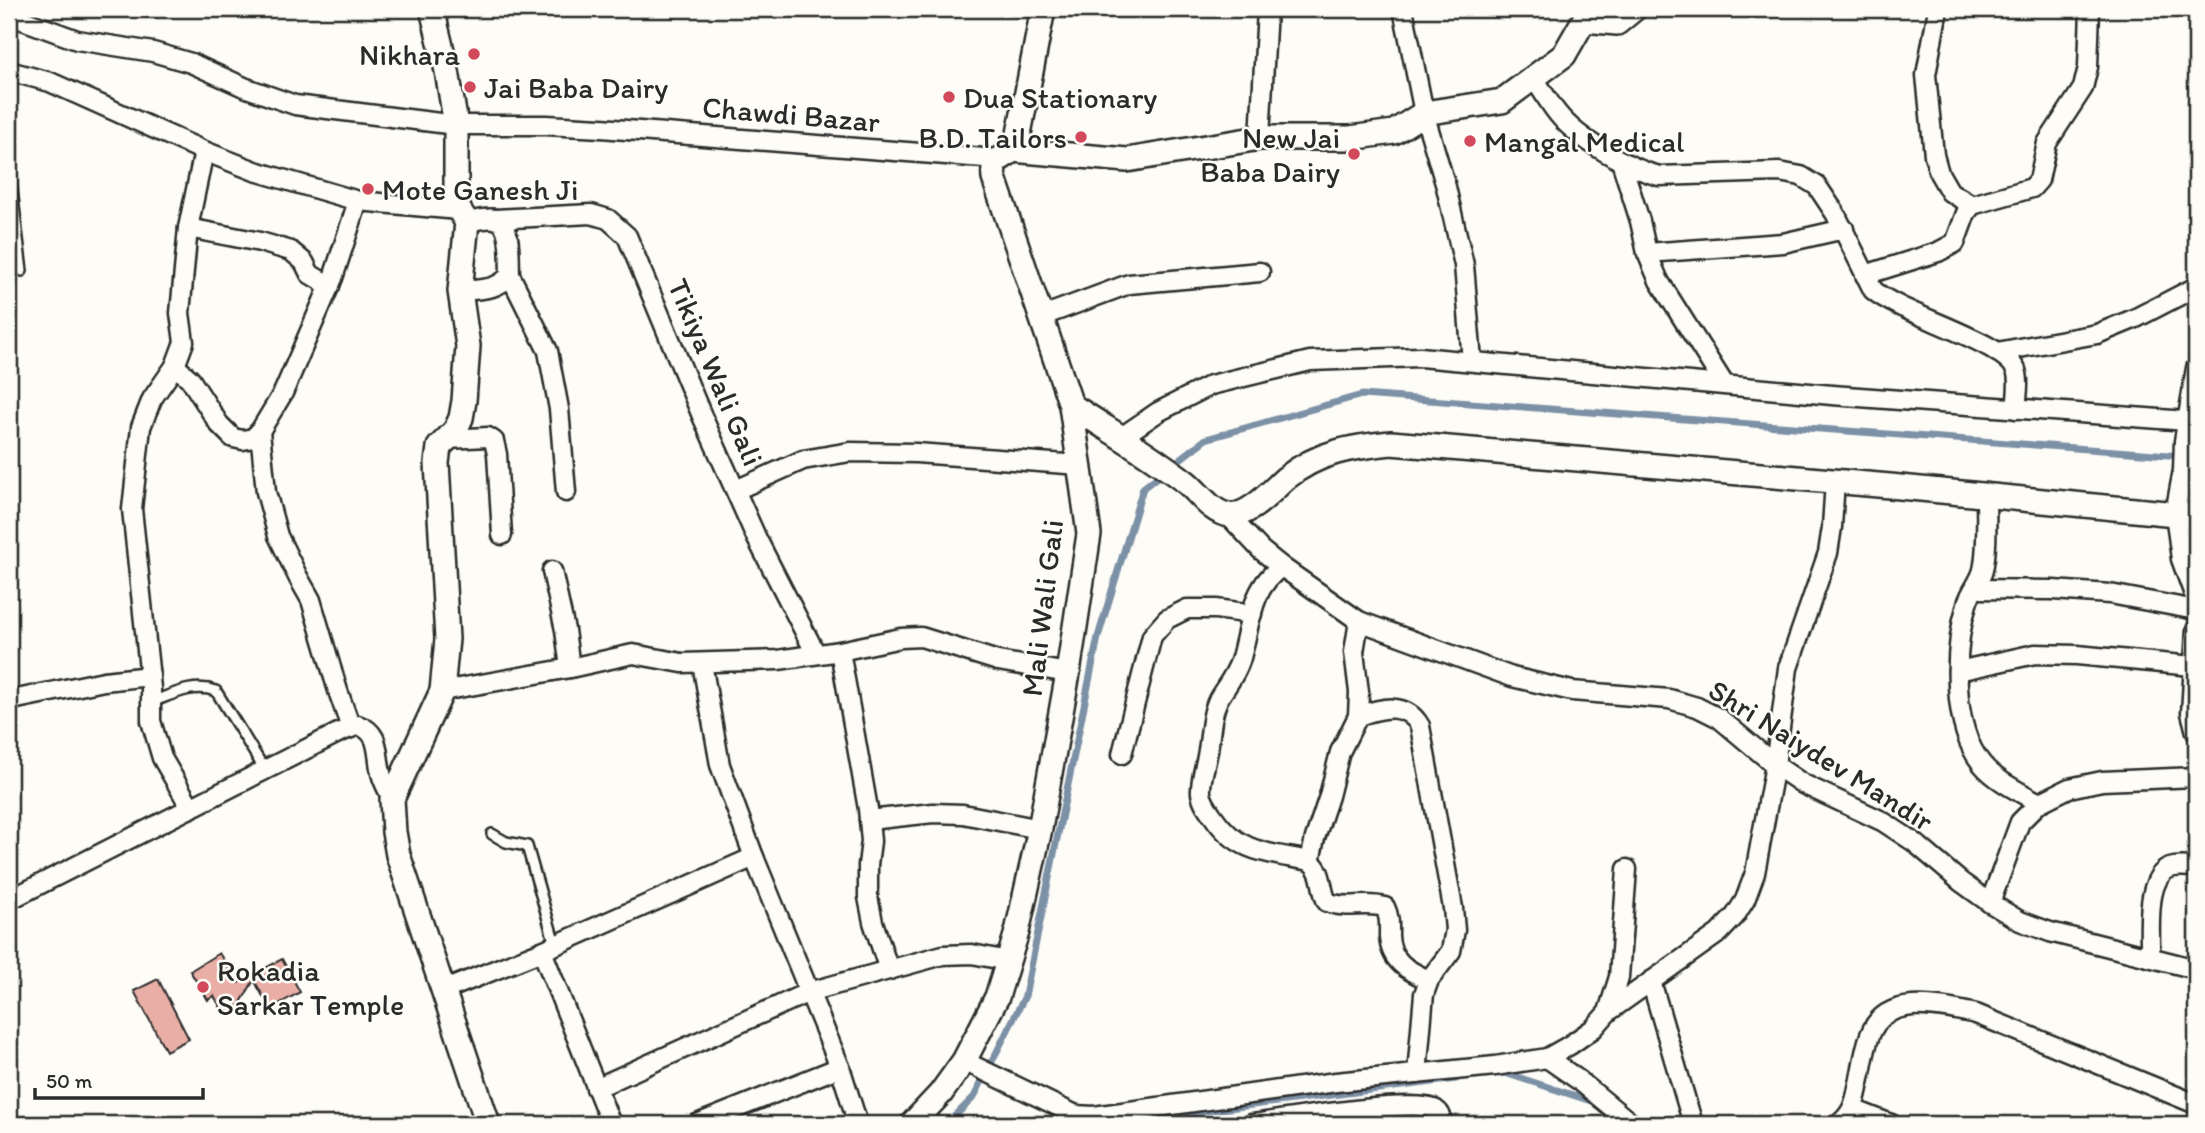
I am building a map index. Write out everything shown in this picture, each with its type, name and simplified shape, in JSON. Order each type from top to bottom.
[{"type":"street","name":"Mali Wali Gali","points":[[912,1124],[972,1065],[1017,932],[1040,829],[1089,534],[1071,405],[994,178],[993,168],[1018,139],[1043,9]]},
{"type":"street","points":[[1260,138],[1267,9]]},
{"type":"street","points":[[1403,9],[1424,113],[1446,187],[1464,265],[1472,361]]},
{"type":"street","points":[[1004,155],[1127,160],[1260,138],[1350,138],[1394,132],[1424,113],[1502,101],[1564,55],[1584,20],[1617,23],[1634,9]]},
{"type":"street","points":[[1938,9],[1926,75],[1934,155],[1939,173],[1950,192],[1972,205]]},
{"type":"street","points":[[1865,275],[1938,252],[1955,243],[1966,213],[1972,205],[2032,188],[2039,180],[2046,144],[2083,88],[2088,67],[2090,9]]},
{"type":"street","points":[[392,799],[442,691],[447,639],[437,463],[439,447],[455,431],[461,418],[468,346],[460,290],[463,216],[456,198],[456,125],[435,10]]},
{"type":"street","name":"Chawdi Bazar","points":[[9,15],[78,40],[153,52],[191,63],[244,87],[295,105],[456,125],[560,126],[1004,155]]},
{"type":"street","name":"Tikiya Wali Gali","points":[[10,73],[50,82],[255,171],[358,201],[495,219],[592,214],[608,219],[627,236],[757,539],[816,654]]},
{"type":"street","points":[[1534,78],[1559,115],[1575,130],[1640,171],[1659,176],[1779,172],[1801,176],[1817,186],[1844,229],[1873,290],[1883,298],[1997,352],[2015,369],[2018,383],[2016,409]]},
{"type":"street","points":[[191,808],[162,758],[151,721],[150,676],[132,509],[141,427],[152,399],[175,366],[184,342],[180,313],[188,228],[204,151]]},
{"type":"street","points":[[1621,161],[1647,253],[1659,281],[1724,384]]},
{"type":"street","points":[[175,366],[190,379],[219,424],[233,438],[253,438],[282,393],[330,286],[358,201]]},
{"type":"street","points":[[495,219],[503,224],[507,231],[510,275],[548,351],[559,409],[566,492]]},
{"type":"street","points":[[188,228],[291,251],[304,262],[310,274],[330,286]]},
{"type":"street","points":[[1647,253],[1783,243],[1844,229]]},
{"type":"street","points":[[1041,317],[1129,284],[1260,272]]},
{"type":"street","points":[[460,290],[495,287],[510,275]]},
{"type":"street","points":[[1997,352],[2097,334],[2136,318],[2196,286]]},
{"type":"street","points":[[1130,443],[1158,412],[1211,385],[1310,361],[1420,356],[2016,409],[2187,421]]},
{"type":"street","points":[[2196,368],[2184,441],[2186,514],[2181,559],[2196,600]]},
{"type":"street","points":[[1071,405],[1190,486],[1214,509],[1228,515],[1251,508],[1289,476],[1320,457],[1352,447],[1391,443],[2186,514]]},
{"type":"street","points":[[260,431],[265,492],[278,536],[311,600],[351,728]]},
{"type":"street","points":[[447,439],[488,437],[494,440],[502,535]]},
{"type":"street","points":[[736,490],[803,460],[850,452],[916,453],[1080,465]]},
{"type":"street","points":[[972,1065],[1082,1119],[1336,1082],[1495,1066],[1547,1058],[1570,1045],[1594,1028],[1608,1012],[1719,933],[1745,900],[1755,873],[1775,765],[1788,668],[1828,554],[1835,481]]},
{"type":"street","points":[[1986,495],[1985,558],[1982,574],[1968,600],[1963,619],[1958,671],[1962,722],[1970,747],[1983,766],[2039,803]]},
{"type":"street","name":"Shri Naiydev Mandir","points":[[1228,515],[1261,550],[1282,567],[1359,621],[1448,656],[1512,677],[1572,691],[1669,699],[1697,707],[1719,718],[1775,765],[1803,784],[1882,821],[1913,842],[1961,882],[2020,921],[2050,933],[2196,969]]},
{"type":"street","points":[[1282,567],[1266,579],[1252,614],[1239,665],[1230,684],[1219,698],[1214,712],[1201,794],[1216,821],[1228,836],[1241,845],[1256,851],[1310,861],[1317,866],[1322,892],[1327,902],[1336,906],[1385,907],[1389,915],[1390,941],[1394,956],[1401,965],[1429,980]]},
{"type":"street","points":[[552,571],[570,668]]},
{"type":"street","points":[[1975,589],[2110,594],[2196,610]]},
{"type":"street","points":[[1122,754],[1152,636],[1167,619],[1187,609],[1216,609],[1252,614]]},
{"type":"street","points":[[1310,861],[1340,752],[1358,716],[1359,692],[1354,652],[1359,621]]},
{"type":"street","points":[[2196,630],[2191,713],[2196,732]]},
{"type":"street","points":[[442,691],[633,654],[682,663],[778,660],[901,638],[921,637],[998,661],[1068,673]]},
{"type":"street","points":[[840,651],[869,820],[871,841],[868,897],[873,922],[890,970]]},
{"type":"street","points":[[1958,671],[2035,654],[2077,655],[2193,666]]},
{"type":"street","points":[[702,663],[720,765],[754,857],[840,1068],[859,1124]]},
{"type":"street","points":[[12,700],[104,681],[150,676]]},
{"type":"street","points":[[1358,716],[1376,710],[1393,709],[1415,717],[1420,726],[1451,895],[1455,930],[1451,951],[1429,980],[1424,994],[1417,1074]]},
{"type":"street","points":[[9,900],[351,728],[358,725],[368,729],[375,739],[381,774],[392,799],[398,855],[488,1124]]},
{"type":"street","points":[[1990,903],[2020,822],[2039,803],[2069,788],[2102,781],[2196,777]]},
{"type":"street","points":[[869,820],[933,813],[963,814],[1040,829]]},
{"type":"street","points":[[442,990],[549,948],[754,857]]},
{"type":"street","points":[[2150,957],[2154,885],[2165,871],[2173,867],[2196,867]]},
{"type":"street","points":[[1608,1012],[1619,978],[1627,869]]},
{"type":"street","points":[[549,948],[596,1088],[611,1124]]},
{"type":"street","points":[[596,1088],[809,992],[943,955],[972,954],[1008,961]]},
{"type":"street","points":[[1651,981],[1693,1124]]},
{"type":"street","points":[[1839,1124],[1853,1109],[1870,1035],[1878,1020],[1892,1010],[1913,1005],[1976,1014],[2196,1104]]},
{"type":"street","points":[[1547,1058],[1632,1124]]},
{"type":"street","points":[[697,1124],[840,1068]]},
{"type":"street","points":[[1336,1082],[1344,1111]]},
{"type":"street","points":[[1252,1124],[1344,1111],[1387,1116],[1426,1106],[1436,1109],[1442,1124]]},
{"type":"street","points":[[1853,1109],[1891,1124]]},
{"type":"lane","points":[[9,166],[22,271]]},
{"type":"lane","points":[[152,702],[189,688],[216,691],[265,770]]},
{"type":"lane","points":[[492,834],[506,842],[527,846],[549,948]]},
{"type":"building","points":[[219,953],[238,983],[282,959],[300,992],[270,1009],[254,980],[235,1013],[224,1013],[214,996],[208,1000],[190,971]]},
{"type":"building","points":[[158,979],[189,1039],[166,1051],[134,991]]},
{"type":"waterway","points":[[947,1124],[974,1097],[1025,996],[1098,637],[1143,488],[1206,439],[1362,395],[2196,457]]},
{"type":"waterway","points":[[1499,1074],[1505,1073],[1594,1102]]},
{"type":"waterway","points":[[1093,1124],[1456,1079]]},
{"type":"waterway","points":[[1605,1112],[1617,1124]]},
{"type":"waterway","points":[[949,1123],[1081,1124]]},
{"type":"place","name":"Nikhara","points":[[474,54]]},
{"type":"place","name":"Jai Baba Dairy","points":[[470,87]]},
{"type":"place","name":"Dua Stationary","points":[[949,97]]},
{"type":"place","name":"B.D. Tailors","points":[[1081,137]]},
{"type":"place","name":"Mangal Medical","points":[[1470,141]]},
{"type":"place","name":"New Jai Baba Dairy","points":[[1354,154]]},
{"type":"place","name":"Mote Ganesh Ji","points":[[368,189]]},
{"type":"place","name":"Rokadia Sarkar Temple","points":[[203,987]]}]
